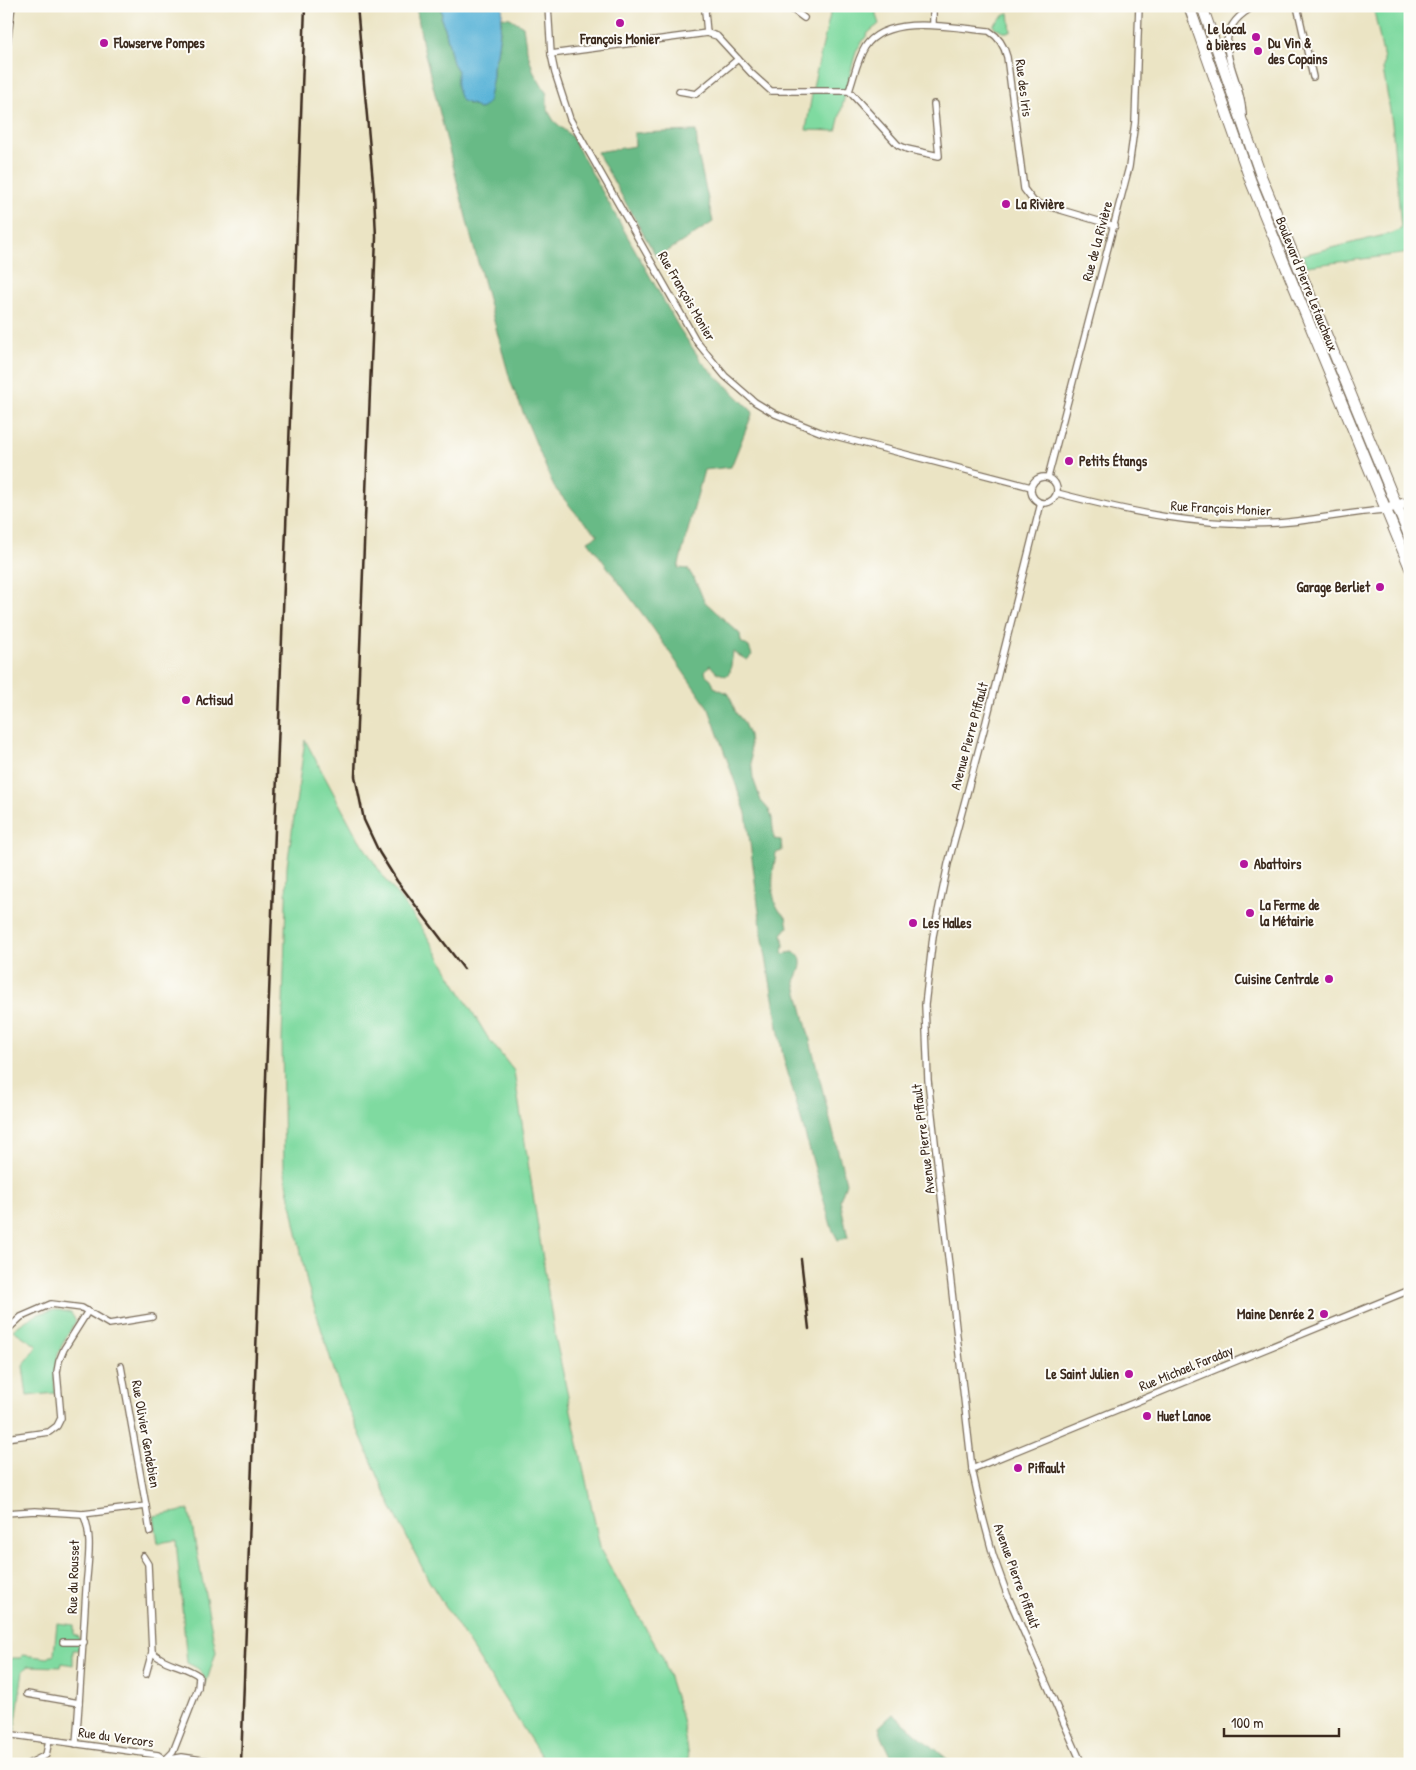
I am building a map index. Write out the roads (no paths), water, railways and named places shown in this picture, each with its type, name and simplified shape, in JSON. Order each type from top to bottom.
[{"type":"main road","name":"Boulevard Pierre Lefaucheux","points":[[1189,6],[1251,182],[1410,568]]},
{"type":"main road","name":"Boulevard Pierre Lefaucheux","points":[[1202,6],[1262,176],[1410,538]]},
{"type":"main road","points":[[1386,510],[1410,502]]},
{"type":"street","points":[[6,52],[12,6]]},
{"type":"street","name":"Rue François Monier","points":[[548,6],[551,54],[570,119],[697,342],[725,376],[740,390],[775,414],[820,432],[1031,487]]},
{"type":"street","points":[[699,6],[707,8],[707,33]]},
{"type":"street","points":[[788,6],[804,18]]},
{"type":"street","points":[[933,6],[933,25]]},
{"type":"street","name":"Rue de la Rivière","points":[[1048,477],[1129,167],[1135,122],[1139,6]]},
{"type":"street","points":[[1244,122],[1243,107],[1230,65],[1227,40],[1228,30],[1234,21],[1243,12],[1255,6]]},
{"type":"street","points":[[1297,6],[1313,77]]},
{"type":"street","name":"Rue des Iris","points":[[849,90],[865,48],[882,32],[893,28],[933,25],[989,31],[1001,42],[1007,57],[1024,189],[1034,202],[1115,226]]},
{"type":"street","points":[[551,54],[707,33],[717,36],[771,91],[849,90],[898,144],[907,149],[939,156],[934,104]]},
{"type":"street","points":[[679,91],[696,94],[738,59]]},
{"type":"street","points":[[1048,477],[1056,483],[1057,493],[1049,502],[1041,503],[1033,498],[1031,487],[1036,479],[1048,477]]},
{"type":"street","name":"Rue François Monier","points":[[1057,493],[1141,514],[1207,522],[1275,523],[1310,520],[1364,511],[1386,510]]},
{"type":"street","name":"Avenue Pierre Piffault","points":[[1041,503],[948,864],[933,936],[924,1005],[928,1080],[972,1469],[990,1546],[1004,1586],[1082,1764]]},
{"type":"street","name":"Rue Michael Faraday","points":[[972,1469],[1410,1290]]},
{"type":"street","points":[[6,1331],[21,1317],[51,1304],[82,1308],[109,1324],[152,1317]]},
{"type":"street","points":[[6,1438],[49,1432],[57,1426],[61,1418],[57,1372],[59,1361],[64,1349],[88,1311]]},
{"type":"street","name":"Rue Olivier Gendebien","points":[[122,1366],[150,1532]]},
{"type":"street","name":"Rue Olivier Gendebien","points":[[6,1513],[35,1510],[83,1514],[146,1506]]},
{"type":"street","name":"Rue du Rousset","points":[[76,1744],[84,1642],[88,1541],[86,1520],[83,1514]]},
{"type":"street","points":[[143,1556],[148,1564],[152,1652],[146,1674]]},
{"type":"street","points":[[64,1642],[84,1642]]},
{"type":"street","points":[[152,1652],[158,1658],[193,1671],[199,1676],[198,1688],[173,1752],[166,1762]]},
{"type":"street","points":[[27,1694],[79,1703]]},
{"type":"street","name":"Rue du Vercors","points":[[6,1734],[158,1755],[166,1762],[182,1757],[222,1763]]},
{"type":"street","points":[[28,1764],[46,1755],[50,1740]]},
{"type":"water","points":[[440,6],[503,6],[488,103],[483,108],[479,109],[462,101],[460,98],[457,83],[458,71],[453,63],[441,19]]},
{"type":"railway","points":[[241,1764],[305,6]]},
{"type":"railway","points":[[357,6],[374,193],[376,237],[355,776],[364,820],[379,852],[397,881],[464,969]]},
{"type":"railway","points":[[801,1259],[809,1329]]},
{"type":"place","name":"François Monier","points":[[620,23]]},
{"type":"place","name":"Le local à bières","points":[[1256,37]]},
{"type":"place","name":"Flowserve Pompes","points":[[104,43]]},
{"type":"place","name":"Du Vin & des Copains","points":[[1258,51]]},
{"type":"place","name":"La Rivière","points":[[1006,204]]},
{"type":"place","name":"Petits Étangs","points":[[1069,461]]},
{"type":"place","name":"Garage Berliet","points":[[1380,587]]},
{"type":"place","name":"Actisud","points":[[186,700]]},
{"type":"place","name":"Abattoirs","points":[[1244,864]]},
{"type":"place","name":"La Ferme de la Métairie","points":[[1250,913]]},
{"type":"place","name":"Les Halles","points":[[913,923]]},
{"type":"place","name":"Cuisine Centrale","points":[[1329,979]]},
{"type":"place","name":"Maine Denrée 2","points":[[1324,1314]]},
{"type":"place","name":"Le Saint Julien","points":[[1129,1374]]},
{"type":"place","name":"Huet Lanoe","points":[[1147,1416]]},
{"type":"place","name":"Piffault","points":[[1018,1468]]}]
